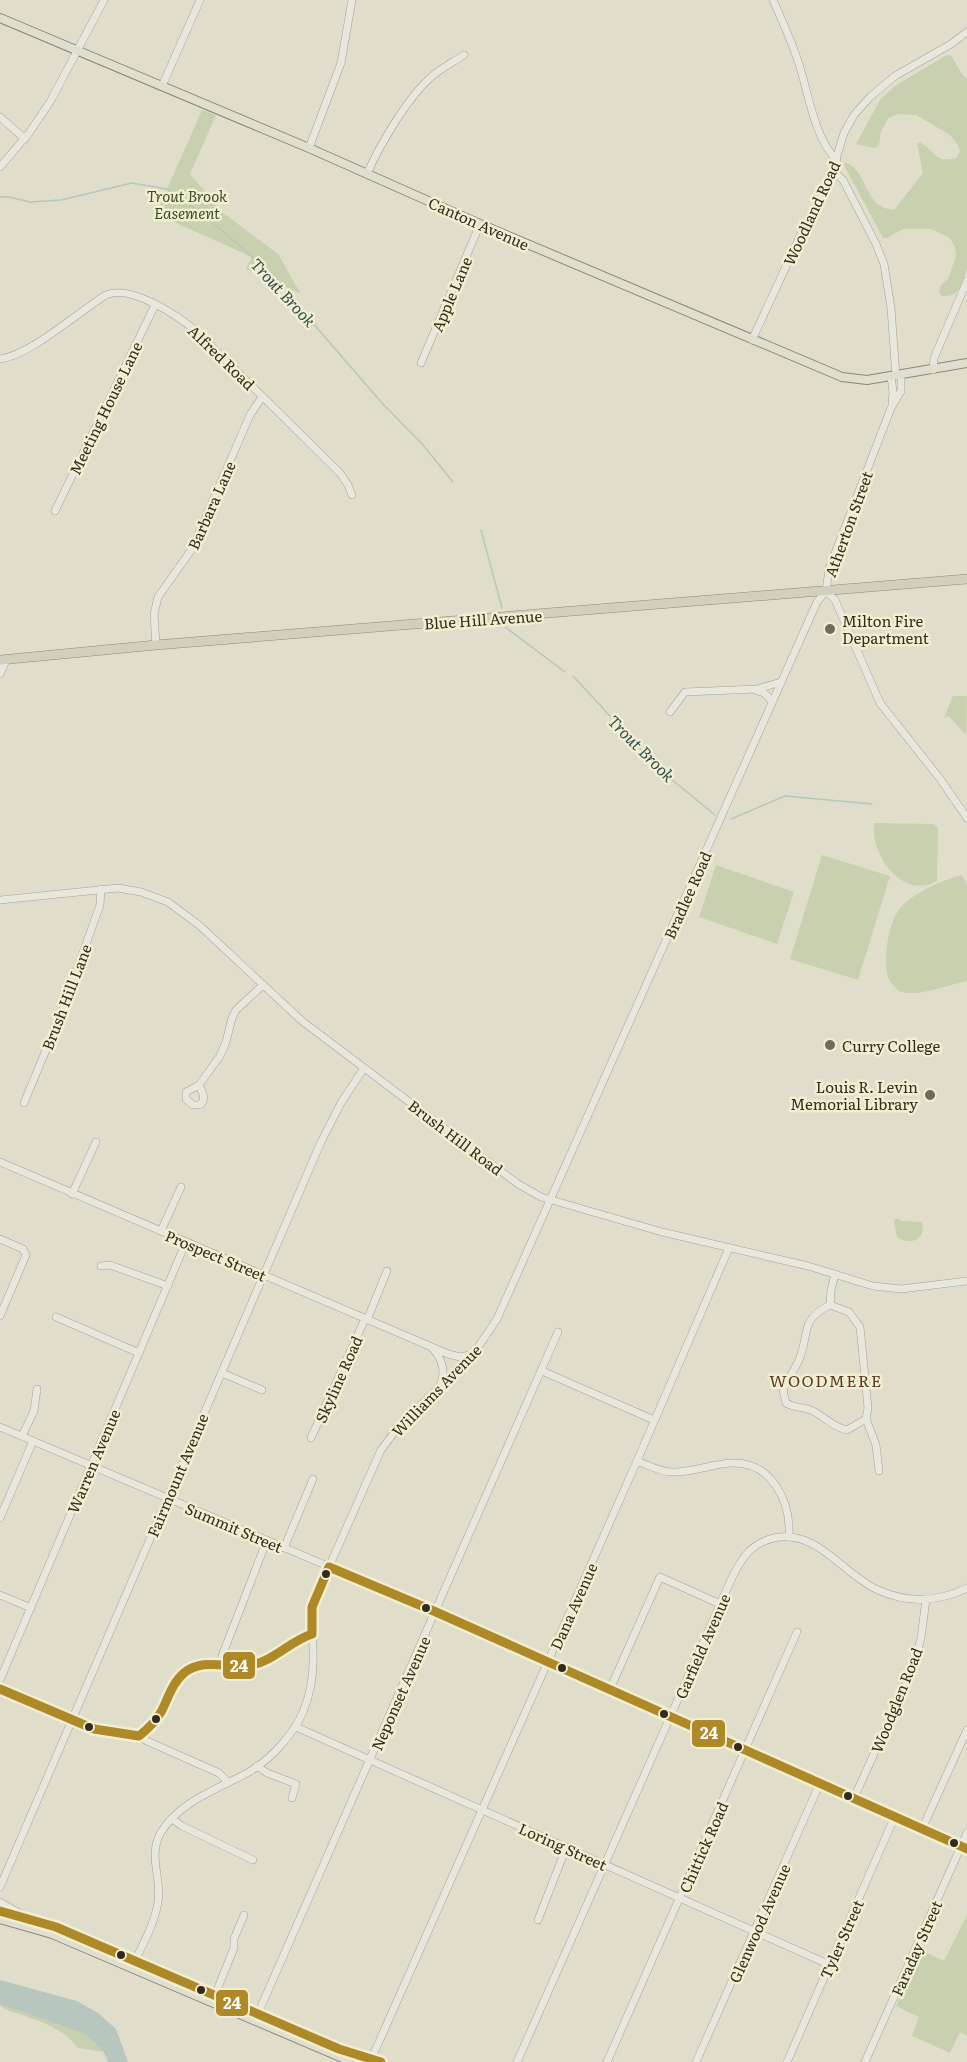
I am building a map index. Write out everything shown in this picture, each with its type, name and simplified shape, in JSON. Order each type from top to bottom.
[{"type":"highway","name":"Blue Hill Avenue","points":[[3,660],[156,645],[967,579]]},
{"type":"main road","name":"Canton Avenue","points":[[0,18],[846,379],[861,380],[896,376],[967,363]]},
{"type":"main road","points":[[0,1911],[61,1929],[133,1964],[256,2017],[352,2062]]},
{"type":"main road","points":[[0,1919],[43,1930],[215,1995],[256,2017],[370,2061],[381,2062]]},
{"type":"street","points":[[0,167],[25,139],[50,102],[104,0]]},
{"type":"street","points":[[162,86],[200,0]]},
{"type":"street","points":[[309,148],[341,63],[352,0]]},
{"type":"street","points":[[773,0],[797,58],[823,140],[837,160]]},
{"type":"street","name":"Woodland Road","points":[[752,340],[833,171],[850,121],[870,97],[901,72],[951,44],[967,32]]},
{"type":"street","points":[[367,174],[400,117],[420,88],[435,73],[464,55]]},
{"type":"street","points":[[0,117],[25,139]]},
{"type":"street","name":"Atherton Street","points":[[833,171],[843,180],[884,264],[890,301],[896,376],[901,390],[891,408],[829,569],[826,591],[835,600],[873,691],[882,707],[941,780],[967,818]]},
{"type":"street","name":"Apple Lane","points":[[421,363],[480,224]]},
{"type":"street","points":[[933,370],[934,358],[967,281]]},
{"type":"street","name":"Alfred Road","points":[[0,359],[27,348],[112,292],[128,293],[175,315],[190,326],[340,473],[352,495]]},
{"type":"street","name":"Meeting House Lane","points":[[55,511],[154,305]]},
{"type":"street","name":"Barbara Lane","points":[[156,645],[154,614],[158,597],[192,549],[250,414],[262,397]]},
{"type":"street","name":"Bradlee Road","points":[[551,1200],[772,701],[817,602],[826,591]]},
{"type":"street","points":[[0,674],[3,660]]},
{"type":"street","points":[[670,712],[685,692],[752,689],[781,682]]},
{"type":"street","points":[[752,689],[764,693],[772,701]]},
{"type":"street","name":"Brush Hill Road","points":[[0,900],[101,889],[123,889],[159,897],[199,925],[302,1021],[518,1184],[538,1196],[668,1234],[835,1274],[866,1284],[894,1289],[967,1281]]},
{"type":"street","name":"Brush Hill Lane","points":[[24,1103],[63,1009],[100,906],[101,889]]},
{"type":"street","points":[[199,1084],[224,1049],[233,1015],[262,986]]},
{"type":"street","name":"Fairmount Avenue","points":[[0,1887],[324,1134],[341,1102],[364,1068]]},
{"type":"street","points":[[72,1194],[96,1142]]},
{"type":"street","name":"Prospect Street","points":[[0,1162],[431,1347],[456,1357],[474,1353]]},
{"type":"street","points":[[161,1231],[181,1187]]},
{"type":"street","name":"Williams Avenue","points":[[133,1964],[158,1906],[159,1890],[154,1863],[155,1847],[161,1833],[172,1819],[192,1803],[257,1766],[296,1727],[310,1688],[313,1603],[381,1449],[399,1426],[474,1353],[488,1335],[551,1200]]},
{"type":"street","points":[[0,1239],[23,1249],[26,1254],[0,1316]]},
{"type":"street","name":"Warren Avenue","points":[[0,1680],[186,1242]]},
{"type":"street","name":"Dana Avenue","points":[[370,2061],[637,1461],[729,1248]]},
{"type":"street","points":[[101,1266],[110,1265],[168,1286]]},
{"type":"street","name":"Skyline Road","points":[[311,1438],[387,1271]]},
{"type":"street","points":[[830,1305],[835,1274]]},
{"type":"street","points":[[866,1419],[847,1430],[837,1428],[814,1412],[786,1402],[783,1390],[800,1357],[809,1323],[818,1311],[830,1305],[849,1312],[860,1327],[868,1408],[866,1419],[876,1445],[879,1471]]},
{"type":"street","points":[[56,1317],[139,1353]]},
{"type":"street","name":"Neponset Avenue","points":[[256,2017],[558,1332]]},
{"type":"street","points":[[431,1347],[439,1357],[443,1369],[443,1377],[438,1389]]},
{"type":"street","points":[[542,1371],[654,1420]]},
{"type":"street","points":[[222,1373],[262,1390]]},
{"type":"street","points":[[22,1436],[34,1411],[37,1389]]},
{"type":"street","name":"Summit Street","points":[[0,1427],[436,1612],[964,1847]]},
{"type":"street","points":[[0,1518],[33,1441]]},
{"type":"street","points":[[637,1461],[672,1472],[729,1463],[739,1463],[753,1468],[771,1480],[783,1497],[788,1512],[789,1537],[813,1543],[875,1589],[903,1598],[926,1599],[948,1596],[967,1588]]},
{"type":"street","points":[[284,1548],[313,1479]]},
{"type":"street","name":"Garfield Avenue","points":[[517,2062],[737,1567],[746,1554],[768,1539],[789,1537]]},
{"type":"street","points":[[221,1665],[222,1656],[267,1540]]},
{"type":"street","points":[[610,1689],[660,1577],[720,1604]]},
{"type":"street","points":[[0,1595],[30,1608]]},
{"type":"street","name":"Woodglen Road","points":[[854,1798],[912,1670],[921,1638],[926,1599]]},
{"type":"street","name":"Chittick Road","points":[[607,2062],[797,1632]]},
{"type":"street","points":[[139,1736],[157,1719],[183,1673],[197,1665],[256,1664],[312,1634]]},
{"type":"street","points":[[0,1689],[99,1730],[139,1736],[147,1742],[219,1773],[228,1782]]},
{"type":"street","name":"Loring Street","points":[[296,1727],[830,1965]]},
{"type":"street","points":[[922,1829],[967,1730]]},
{"type":"street","points":[[257,1766],[267,1773],[296,1784],[292,1798]]},
{"type":"street","name":"Glenwood Avenue","points":[[696,2062],[820,1783]]},
{"type":"street","name":"Tyler Street","points":[[787,2062],[895,1816]]},
{"type":"street","points":[[172,1819],[253,1860]]},
{"type":"street","name":"Faraday Street","points":[[865,2062],[964,1847],[967,1833]]},
{"type":"street","points":[[538,1920],[566,1848]]},
{"type":"street","points":[[0,1902],[26,1917]]},
{"type":"street","points":[[215,1995],[234,1948],[234,1939],[244,1915]]},
{"type":"green space","points":[[950,55],[967,79],[967,268],[962,284],[956,292],[953,295],[942,296],[939,292],[941,285],[948,279],[956,256],[955,247],[950,238],[931,229],[903,229],[883,238],[844,165],[845,162],[859,173],[876,203],[894,210],[923,173],[917,144],[919,142],[943,159],[956,158],[960,152],[958,145],[950,135],[916,115],[899,114],[888,118],[881,132],[879,145],[875,148],[856,144],[880,100],[895,86]]},
{"type":"green space","name":"Trout Brook Easement","points":[[202,110],[216,115],[190,174],[222,212],[278,254],[301,294],[246,269],[252,257],[156,214]]},
{"type":"green space","points":[[953,696],[967,696],[966,735],[949,716],[944,718]]},
{"type":"green space","points":[[874,823],[933,824],[938,828],[937,881],[924,886],[912,885],[901,880],[891,871],[877,848]]},
{"type":"green space","points":[[822,855],[890,876],[858,980],[790,959]]},
{"type":"green space","points":[[716,865],[794,892],[777,944],[699,917]]},
{"type":"green space","points":[[962,875],[967,885],[967,981],[924,992],[898,991],[889,979],[886,964],[887,945],[894,917],[903,905],[918,893],[945,880]]},
{"type":"green space","points":[[897,1218],[902,1221],[922,1222],[920,1237],[907,1241],[897,1237],[894,1220]]},
{"type":"green space","points":[[967,1915],[967,2036],[960,2032],[950,2053],[912,2036],[919,2017],[896,2006],[921,1950],[944,1961]]},
{"type":"green space","points":[[0,1992],[66,2012],[116,2054],[78,2048],[72,2040],[55,2028],[5,2009],[0,2006]]},
{"type":"shaded area","points":[[0,1980],[77,2001],[98,2013],[116,2029],[128,2062],[108,2062],[103,2050],[84,2033],[0,2004]]},
{"type":"waterway","name":"Trout Brook","points":[[0,197],[30,202],[61,200],[132,183],[167,189],[203,214],[266,269],[382,403],[423,445],[453,482]]},
{"type":"waterway","name":"Trout Brook","points":[[481,530],[502,608]]},
{"type":"waterway","name":"Trout Brook","points":[[505,627],[565,672]]},
{"type":"waterway","name":"Trout Brook","points":[[573,676],[659,769],[715,815]]},
{"type":"waterway","name":"Trout Brook","points":[[731,819],[785,796],[872,804]]},
{"type":"transit line","name":"24","points":[[0,1689],[94,1729],[139,1736],[159,1716],[176,1681],[191,1668],[208,1664],[243,1666],[259,1663],[312,1634],[312,1607],[329,1567],[436,1612],[967,1849]]},
{"type":"transit line","name":"24","points":[[0,1911],[56,1927],[339,2049],[381,2062]]},
{"type":"place","name":"Milton Fire Department","points":[[830,629]]},
{"type":"place","name":"Curry College","points":[[830,1045]]},
{"type":"place","name":"Louis R. Levin Memorial Library","points":[[930,1095]]},
{"type":"district","name":"WOODMERE","points":[[826,1380]]}]
